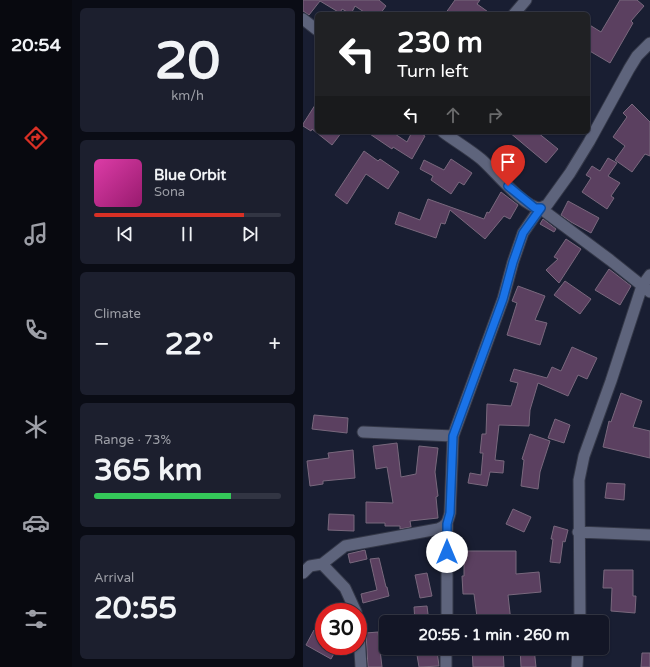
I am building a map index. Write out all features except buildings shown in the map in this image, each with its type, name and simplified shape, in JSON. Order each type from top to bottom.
[{"type":"street","points":[[516,12],[526,0]]},
{"type":"street","points":[[303,19],[315,28]]},
{"type":"street","points":[[446,134],[481,159],[525,201],[535,208],[541,208],[547,205],[570,173],[637,56],[650,43]]},
{"type":"street","points":[[541,208],[646,289]]},
{"type":"street","points":[[447,615],[447,524],[450,513],[453,436],[503,299],[523,233],[541,208]]},
{"type":"street","points":[[580,615],[579,480],[584,456],[650,275]]},
{"type":"street","points":[[363,432],[453,436]]},
{"type":"street","points":[[303,573],[310,566],[322,564],[345,546],[438,529],[447,524]]},
{"type":"street","points":[[579,532],[650,535]]},
{"type":"street","points":[[322,564],[345,588],[351,603]]},
{"type":"street","points":[[360,655],[361,667]]},
{"type":"street","points":[[446,655],[446,667]]},
{"type":"street","points":[[577,667],[578,655]]},
{"type":"route","points":[[447,552],[447,524],[450,513],[453,436],[503,299],[523,233],[541,208],[535,208],[508,186]]}]
